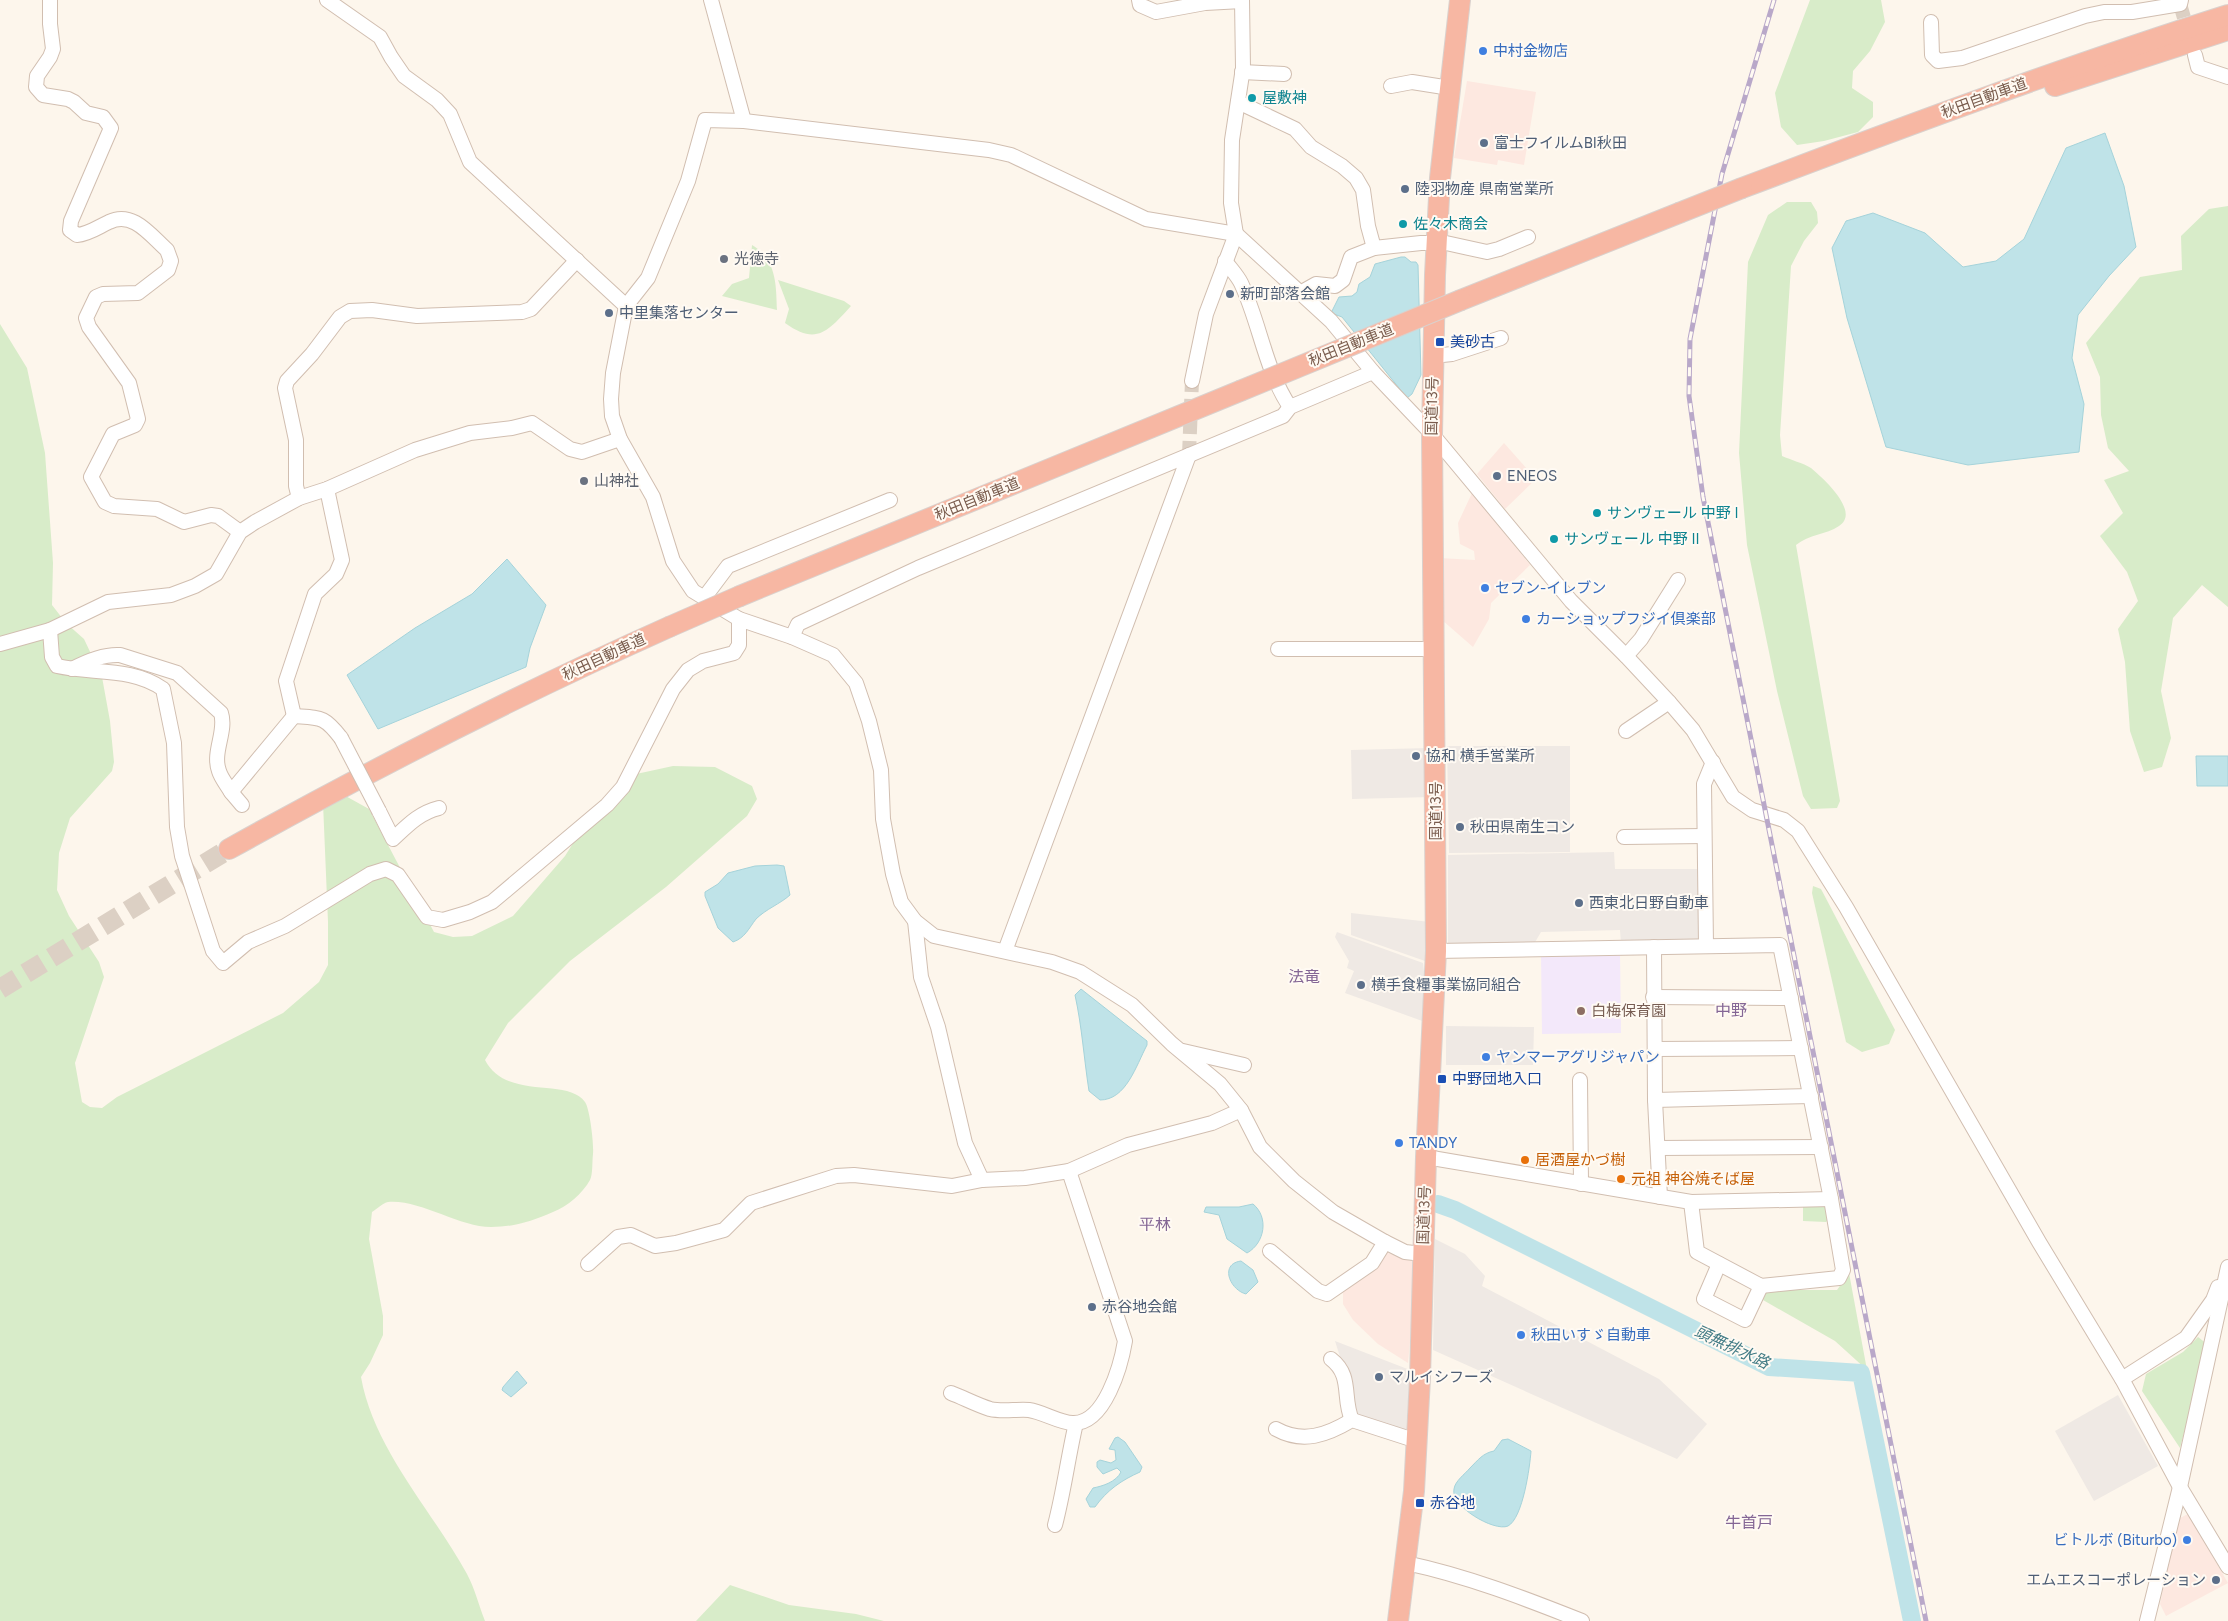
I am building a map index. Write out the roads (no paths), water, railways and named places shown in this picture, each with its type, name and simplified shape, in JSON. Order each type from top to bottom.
[{"type":"highway","name":"国道13号","points":[[1398,1621],[1406,1563],[1417,1441],[1426,1157],[1436,951],[1432,434],[1437,243],[1440,178],[1460,0]]},
{"type":"highway","name":"秋田自動車道","points":[[230,849],[391,760],[483,713],[740,596],[1461,300],[1742,188],[2080,64],[2228,15]]},
{"type":"highway","name":"秋田自動車道","points":[[1742,188],[2228,30]]},
{"type":"street","points":[[50,0],[53,50],[37,76],[36,86],[42,95],[68,99],[74,102],[86,114],[103,116],[111,128],[71,221],[70,230],[77,236],[84,235],[116,219],[132,220],[167,250],[171,256],[168,270],[138,293],[103,294],[96,297],[86,318],[89,327],[129,383],[138,419],[137,423],[119,430],[112,436],[91,476],[105,502],[114,506],[157,510],[184,522],[218,516],[240,532]]},
{"type":"street","points":[[57,0],[63,0]]},
{"type":"street","points":[[327,0],[380,37],[404,76],[437,100],[450,114],[470,162],[487,180],[626,306]]},
{"type":"street","points":[[711,0],[744,121]]},
{"type":"street","points":[[1139,0],[1140,5],[1156,12],[1205,3],[1242,1],[1242,72],[1232,140],[1231,203],[1236,234],[1206,314],[1192,381]]},
{"type":"street","points":[[1931,22],[1932,55],[1938,60],[1948,60],[1962,58],[2085,16],[2104,12],[2132,12],[2180,4],[2181,0]]},
{"type":"street","points":[[2195,55],[2198,67],[2228,77]]},
{"type":"street","points":[[1242,72],[1284,74]]},
{"type":"street","points":[[1391,86],[1412,82],[1450,88]]},
{"type":"street","points":[[1238,102],[1295,129],[1311,147],[1342,166],[1356,178],[1363,190],[1368,226],[1374,248]]},
{"type":"street","points":[[1423,1254],[1405,1252],[1385,1242],[1334,1212],[1294,1181],[1260,1147],[1241,1110],[1220,1084],[1179,1050],[1132,1005],[1080,972],[1052,962],[934,936],[915,921],[901,902],[892,874],[883,819],[881,770],[869,721],[856,683],[833,655],[792,637],[739,618],[693,591],[673,561],[653,497],[620,439],[612,416],[611,399],[613,373],[626,306],[648,278],[688,181],[705,120],[744,121],[989,150],[1011,155],[1146,219],[1236,234],[1331,321],[1373,372],[1432,434],[1571,601],[1626,656],[1693,730],[1713,762],[1722,781],[1738,801],[1752,810],[1784,820],[1798,831],[2122,1380],[2180,1488],[2228,1567]]},
{"type":"street","points":[[1300,293],[1316,284],[1336,286],[1343,280],[1351,257],[1374,248],[1446,243],[1487,252],[1528,237]]},
{"type":"street","points":[[299,498],[296,486],[296,440],[285,388],[287,381],[312,354],[340,317],[350,311],[361,310],[417,316],[522,312],[531,309],[577,260]]},
{"type":"street","points":[[1225,261],[1240,281],[1268,360],[1283,397],[1290,407]]},
{"type":"street","points":[[1433,356],[1452,354],[1501,338]]},
{"type":"street","points":[[792,637],[798,624],[918,568],[1283,416],[1290,407],[1373,372]]},
{"type":"street","points":[[0,644],[50,630],[108,602],[171,594],[195,586],[216,574],[240,532],[255,522],[299,498],[327,490],[415,450],[470,433],[512,428],[532,423],[539,425],[570,449],[582,452],[620,439]]},
{"type":"street","points":[[1005,951],[1189,455]]},
{"type":"street","points":[[294,716],[286,681],[315,594],[336,574],[342,560],[327,490]]},
{"type":"street","points":[[704,598],[728,566],[890,500]]},
{"type":"street","points":[[1626,656],[1641,639],[1678,580]]},
{"type":"street","points":[[50,630],[52,657],[57,666],[129,674],[153,682],[163,689],[174,743],[178,827],[182,856],[213,951],[223,963],[248,942],[285,926],[370,874],[386,869],[398,875],[427,917],[443,920],[470,912],[492,902],[606,805],[623,787],[673,689],[688,670],[703,661],[734,653],[739,645],[739,618]]},
{"type":"street","points":[[1278,649],[1435,649]]},
{"type":"street","points":[[72,669],[84,662],[112,655],[120,655],[177,673],[221,712],[223,720],[217,760],[219,772],[231,792],[242,805]]},
{"type":"street","points":[[1626,731],[1668,702]]},
{"type":"street","points":[[294,716],[319,718],[329,723],[341,738],[393,839],[414,818],[427,811],[439,808]]},
{"type":"street","points":[[231,792],[294,716]]},
{"type":"street","points":[[1706,946],[1704,784],[1713,762]]},
{"type":"street","points":[[1624,838],[1704,836]]},
{"type":"street","points":[[915,921],[921,977],[938,1027],[965,1143],[982,1180]]},
{"type":"street","points":[[1436,951],[1780,945],[1832,1199],[1843,1270],[1839,1278],[1761,1286],[1697,1252],[1691,1202]]},
{"type":"street","points":[[1654,947],[1655,1100],[1660,1197]]},
{"type":"street","points":[[1653,998],[1791,998]]},
{"type":"street","points":[[1655,1049],[1801,1048]]},
{"type":"street","points":[[1179,1050],[1244,1065]]},
{"type":"street","points":[[1580,1080],[1580,1184]]},
{"type":"street","points":[[1655,1100],[1810,1096]]},
{"type":"street","points":[[588,1264],[618,1237],[632,1235],[656,1246],[676,1244],[724,1230],[751,1203],[836,1176],[854,1175],[952,1186],[982,1180],[1025,1178],[1069,1171],[1128,1145],[1212,1123],[1241,1110]]},
{"type":"street","points":[[1658,1148],[1821,1147]]},
{"type":"street","points":[[1426,1157],[1691,1202],[1832,1199]]},
{"type":"street","points":[[951,1393],[992,1409],[1028,1410],[1076,1423],[1082,1422],[1093,1415],[1114,1384],[1121,1364],[1125,1341],[1069,1171]]},
{"type":"street","points":[[1270,1251],[1318,1291],[1328,1294],[1372,1263],[1385,1242]]},
{"type":"street","points":[[2122,1380],[2186,1338],[2213,1300],[2228,1259]]},
{"type":"street","points":[[1719,1264],[1704,1299],[1745,1320],[1761,1286]]},
{"type":"street","points":[[2147,1621],[2180,1488],[2228,1267]]},
{"type":"street","points":[[1331,1359],[1340,1366],[1344,1376],[1348,1392],[1347,1409],[1352,1420]]},
{"type":"street","points":[[1276,1429],[1285,1434],[1308,1437],[1331,1432],[1352,1420],[1417,1441]]},
{"type":"street","points":[[1055,1525],[1065,1486],[1067,1460],[1076,1423]]},
{"type":"street","points":[[1406,1563],[1450,1573],[1581,1621]]},
{"type":"water","points":[[2105,133],[2124,186],[2136,247],[2109,276],[2078,315],[2072,358],[2084,404],[2079,452],[1968,465],[1886,447],[1847,318],[1832,248],[1846,221],[1873,213],[1925,233],[1963,267],[1996,261],[2024,239],[2066,148]]},
{"type":"water","points":[[1405,257],[1411,262],[1416,262],[1418,265],[1421,375],[1412,394],[1407,398],[1342,317],[1331,313],[1339,297],[1352,296],[1357,292],[1359,284],[1370,277],[1375,264]]},
{"type":"water","points":[[507,559],[546,605],[530,648],[526,667],[378,729],[347,675],[415,628],[472,594]]},
{"type":"water","points":[[2196,756],[2228,756],[2228,786],[2197,786]]},
{"type":"water","points":[[755,866],[784,866],[790,895],[760,915],[744,935],[733,942],[718,928],[705,892],[718,884],[728,873]]},
{"type":"water","points":[[1081,989],[1147,1041],[1147,1045],[1134,1072],[1123,1088],[1117,1094],[1100,1100],[1089,1091],[1075,995]]},
{"type":"water","points":[[1253,1204],[1261,1216],[1263,1230],[1258,1243],[1247,1253],[1227,1239],[1219,1215],[1204,1212],[1206,1207],[1239,1207]]},
{"type":"water","points":[[1241,1261],[1253,1270],[1258,1282],[1246,1294],[1235,1288],[1229,1277],[1230,1267],[1234,1263]]},
{"type":"water","points":[[517,1371],[527,1383],[511,1397],[502,1390]]},
{"type":"water","points":[[1118,1437],[1125,1442],[1142,1467],[1140,1472],[1121,1482],[1095,1507],[1090,1507],[1086,1499],[1093,1488],[1113,1481],[1121,1472],[1117,1468],[1103,1474],[1097,1467],[1097,1462],[1100,1460],[1111,1463],[1116,1460],[1115,1450],[1109,1449],[1115,1438]]},
{"type":"water","points":[[1508,1439],[1531,1451],[1522,1503],[1513,1521],[1508,1526],[1501,1527],[1484,1521],[1466,1510],[1455,1496],[1454,1489],[1458,1480],[1478,1460],[1487,1453],[1494,1451],[1502,1440]]},
{"type":"waterway","name":"頭無排水路","points":[[1438,1204],[1455,1210],[1769,1367],[1861,1373],[1912,1621]]},
{"type":"tunnel","points":[[2180,4],[2189,35]]},
{"type":"tunnel","points":[[1189,455],[1192,381]]},
{"type":"tunnel","points":[[0,989],[229,849]]},
{"type":"railway","points":[[1774,0],[1722,174],[1690,339],[1689,396],[1703,497],[1926,1621]]},
{"type":"place","name":"中村金物店","points":[[1483,51]]},
{"type":"place","name":"屋敷神","points":[[1252,98]]},
{"type":"place","name":"富士フイルムBI秋田","points":[[1484,143]]},
{"type":"place","name":"陸羽物産 県南営業所","points":[[1405,189]]},
{"type":"place","name":"佐々木商会","points":[[1403,224]]},
{"type":"place","name":"光徳寺","points":[[724,259]]},
{"type":"place","name":"新町部落会館","points":[[1230,294]]},
{"type":"place","name":"中里集落センター","points":[[609,313]]},
{"type":"place","name":"美砂古","points":[[1440,342]]},
{"type":"place","name":"ENEOS","points":[[1497,476]]},
{"type":"place","name":"山神社","points":[[584,481]]},
{"type":"place","name":"サンヴェール 中野 I","points":[[1597,513]]},
{"type":"place","name":"サンヴェール 中野 II","points":[[1554,539]]},
{"type":"place","name":"セブン-イレブン","points":[[1485,588]]},
{"type":"place","name":"カーショップフジイ倶楽部","points":[[1526,619]]},
{"type":"place","name":"協和 横手営業所","points":[[1416,756]]},
{"type":"place","name":"秋田県南生コン","points":[[1460,827]]},
{"type":"place","name":"西東北日野自動車","points":[[1579,903]]},
{"type":"place","name":"横手食糧事業協同組合","points":[[1361,985]]},
{"type":"place","name":"白梅保育園","points":[[1581,1011]]},
{"type":"place","name":"ヤンマーアグリジャパン","points":[[1486,1057]]},
{"type":"place","name":"中野団地入口","points":[[1442,1079]]},
{"type":"place","name":"TANDY","points":[[1399,1143]]},
{"type":"place","name":"居酒屋かづ樹","points":[[1525,1160]]},
{"type":"place","name":"元祖 神谷焼そば屋","points":[[1621,1179]]},
{"type":"place","name":"赤谷地会館","points":[[1092,1307]]},
{"type":"place","name":"秋田いすゞ自動車","points":[[1521,1335]]},
{"type":"place","name":"マルイシフーズ","points":[[1379,1377]]},
{"type":"place","name":"赤谷地","points":[[1420,1503]]},
{"type":"place","name":"ビトルボ (Biturbo)","points":[[2187,1540]]},
{"type":"place","name":"エムエスコーポレーション","points":[[2216,1580]]},
{"type":"district","name":"法竜","points":[[1304,976]]},
{"type":"district","name":"中野","points":[[1731,1010]]},
{"type":"district","name":"平林","points":[[1155,1224]]},
{"type":"district","name":"牛首戸","points":[[1749,1522]]}]
